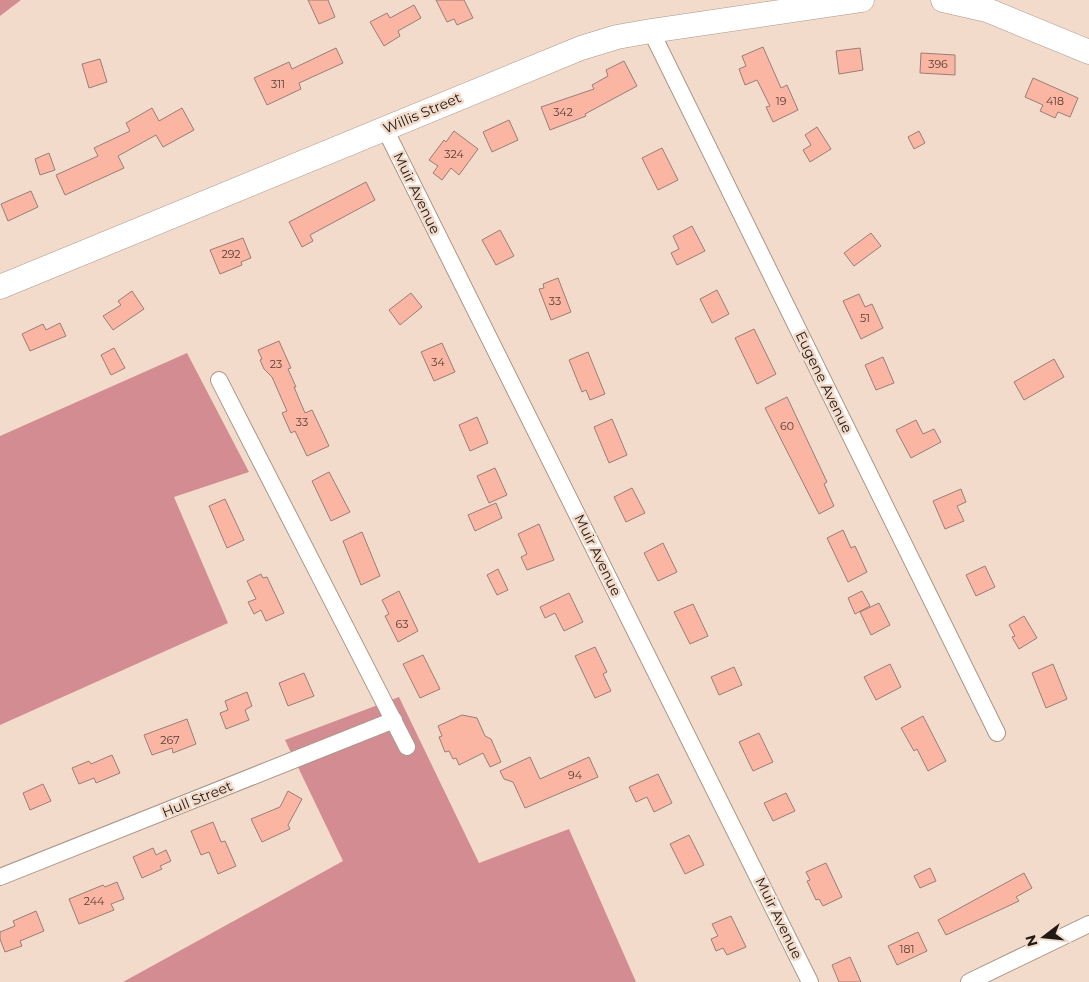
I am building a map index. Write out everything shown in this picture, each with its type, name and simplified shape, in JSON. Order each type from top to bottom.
[{"type":"main road","name":"Willis Street","points":[[0,287],[552,59],[617,37],[862,0]]},
{"type":"main road","points":[[943,0],[987,10],[1089,52]]},
{"type":"street","name":"Eugene Avenue","points":[[651,31],[997,733]]},
{"type":"street","name":"Muir Avenue","points":[[385,129],[810,982]]},
{"type":"street","points":[[219,380],[408,747]]},
{"type":"street","name":"Hull Street","points":[[0,877],[394,720]]},
{"type":"street","points":[[969,982],[1089,924]]},
{"type":"shaded area","points":[[0,0],[21,0],[0,16]]},
{"type":"shaded area","points":[[187,353],[249,472],[174,497],[228,623],[0,725],[0,436]]},
{"type":"shaded area","points":[[399,697],[479,863],[569,829],[636,982],[123,982],[343,861],[285,740]]},
{"type":"building","points":[[308,0],[328,0],[335,17],[319,24]]},
{"type":"building","points":[[436,0],[464,0],[473,18],[457,25],[454,19],[447,22]]},
{"type":"building","points":[[414,5],[421,18],[398,31],[400,36],[384,46],[370,22],[387,13],[390,18]]},
{"type":"building","points":[[763,47],[781,88],[787,85],[798,110],[773,122],[766,107],[770,106],[757,80],[745,85],[739,69],[746,66],[742,56]]},
{"type":"building","points":[[336,48],[343,63],[299,83],[301,89],[267,105],[254,78],[289,62],[292,69]]},
{"type":"building","points":[[860,48],[863,70],[839,74],[836,51]]},
{"type":"building","points":[[921,53],[955,55],[955,75],[920,73]]},
{"type":"building","points":[[100,59],[107,82],[89,88],[82,64]]},
{"type":"building","points":[[624,61],[637,86],[585,114],[586,116],[550,130],[541,107],[594,89],[592,85],[608,76],[606,70]]},
{"type":"building","points":[[1033,78],[1078,98],[1070,117],[1058,112],[1055,118],[1040,111],[1043,105],[1025,97]]},
{"type":"building","points":[[152,108],[159,121],[182,108],[194,130],[163,147],[156,135],[118,156],[124,168],[65,195],[56,175],[98,156],[94,148],[130,131],[126,123]]},
{"type":"building","points":[[509,120],[518,140],[492,152],[483,132]]},
{"type":"building","points":[[817,127],[831,149],[810,162],[803,150],[811,145],[805,135]]},
{"type":"building","points":[[454,131],[478,149],[459,175],[451,168],[442,180],[433,173],[438,166],[429,160],[444,140],[446,142]]},
{"type":"building","points":[[919,131],[925,143],[914,149],[908,137]]},
{"type":"building","points":[[662,148],[678,180],[658,190],[642,158]]},
{"type":"building","points":[[49,153],[55,170],[40,175],[35,159]]},
{"type":"building","points":[[366,182],[375,200],[310,235],[313,241],[302,247],[289,222]]},
{"type":"building","points":[[31,191],[38,207],[8,221],[1,204]]},
{"type":"building","points":[[692,226],[705,251],[677,265],[671,253],[679,249],[673,236]]},
{"type":"building","points":[[500,230],[514,256],[496,265],[482,240]]},
{"type":"building","points":[[871,233],[881,246],[854,266],[844,253]]},
{"type":"building","points":[[243,238],[251,258],[241,262],[242,265],[220,274],[210,250]]},
{"type":"building","points":[[558,278],[571,312],[551,320],[539,289],[544,288],[543,284]]},
{"type":"building","points":[[717,290],[729,314],[712,323],[700,299]]},
{"type":"building","points":[[132,291],[144,309],[113,330],[103,316],[121,305],[118,301]]},
{"type":"building","points":[[411,293],[422,307],[400,325],[389,310]]},
{"type":"building","points":[[859,294],[865,307],[872,304],[883,328],[861,339],[843,301]]},
{"type":"building","points":[[60,323],[66,336],[30,351],[22,334],[43,324],[46,330]]},
{"type":"building","points":[[754,329],[776,374],[757,384],[735,338]]},
{"type":"building","points":[[279,341],[291,368],[288,369],[305,413],[312,410],[329,446],[307,456],[295,431],[291,433],[282,413],[287,411],[272,377],[264,369],[260,360],[262,359],[258,350]]},
{"type":"building","points":[[442,343],[455,372],[434,381],[421,352]]},
{"type":"building","points":[[114,348],[125,368],[111,375],[101,355]]},
{"type":"building","points":[[588,352],[605,394],[590,400],[586,390],[582,392],[569,360]]},
{"type":"building","points":[[883,357],[894,383],[876,390],[865,365]]},
{"type":"building","points":[[1054,359],[1064,377],[1024,400],[1014,382]]},
{"type":"building","points":[[787,397],[827,482],[824,484],[834,506],[819,514],[765,408]]},
{"type":"building","points":[[477,417],[488,443],[470,451],[459,425]]},
{"type":"building","points":[[612,419],[627,455],[609,463],[594,427]]},
{"type":"building","points":[[916,420],[923,434],[934,429],[941,442],[911,458],[896,430]]},
{"type":"building","points":[[495,468],[507,495],[489,503],[477,476]]},
{"type":"building","points":[[329,472],[350,512],[331,521],[312,481]]},
{"type":"building","points":[[632,488],[645,513],[626,522],[614,497]]},
{"type":"building","points":[[961,489],[966,502],[957,506],[964,521],[945,529],[933,501]]},
{"type":"building","points":[[225,499],[244,540],[227,548],[209,506]]},
{"type":"building","points":[[496,503],[502,518],[475,531],[468,515]]},
{"type":"building","points":[[539,524],[554,560],[527,570],[521,557],[527,554],[518,534]]},
{"type":"building","points":[[843,530],[851,548],[855,546],[867,572],[848,582],[827,538]]},
{"type":"building","points":[[362,532],[380,576],[361,585],[343,541]]},
{"type":"building","points":[[663,543],[677,572],[658,581],[644,553]]},
{"type":"building","points":[[985,566],[995,587],[976,596],[966,575]]},
{"type":"building","points":[[498,569],[508,590],[497,595],[487,575]]},
{"type":"building","points":[[261,574],[263,578],[267,577],[284,613],[266,621],[261,610],[254,614],[248,602],[256,599],[247,581]]},
{"type":"building","points":[[399,591],[418,631],[398,642],[385,616],[389,614],[382,600]]},
{"type":"building","points":[[862,591],[870,606],[855,614],[848,598]]},
{"type":"building","points":[[569,593],[583,622],[564,631],[555,613],[545,618],[540,607]]},
{"type":"building","points":[[879,603],[890,625],[871,635],[860,612]]},
{"type":"building","points":[[693,604],[708,636],[690,644],[674,612]]},
{"type":"building","points":[[1024,616],[1037,638],[1019,649],[1012,637],[1015,636],[1009,625]]},
{"type":"building","points":[[595,647],[607,672],[603,674],[611,691],[595,698],[575,656]]},
{"type":"building","points":[[423,655],[440,689],[420,698],[403,664]]},
{"type":"building","points":[[890,664],[901,687],[876,700],[864,677]]},
{"type":"building","points":[[1053,664],[1067,699],[1046,708],[1032,673]]},
{"type":"building","points":[[734,667],[742,685],[719,695],[711,677]]},
{"type":"building","points":[[304,673],[314,696],[288,706],[279,683]]},
{"type":"building","points":[[247,692],[252,706],[245,710],[249,720],[226,729],[220,713],[228,710],[225,701]]},
{"type":"building","points":[[462,715],[477,718],[485,736],[491,739],[501,762],[490,767],[483,753],[459,765],[456,758],[453,759],[449,751],[445,752],[439,737],[442,736],[438,726]]},
{"type":"building","points":[[923,716],[946,761],[928,771],[917,749],[914,751],[901,728]]},
{"type":"building","points":[[187,719],[196,744],[173,753],[172,748],[152,755],[144,735]]},
{"type":"building","points":[[759,733],[773,762],[753,771],[739,742]]},
{"type":"building","points":[[112,755],[120,773],[96,783],[94,778],[79,784],[72,768],[89,761],[91,764]]},
{"type":"building","points":[[530,757],[540,779],[589,757],[598,777],[525,808],[513,782],[504,779],[500,771]]},
{"type":"building","points":[[658,774],[672,803],[654,812],[647,797],[636,802],[629,787]]},
{"type":"building","points":[[43,784],[51,801],[30,810],[23,793]]},
{"type":"building","points":[[288,791],[302,799],[288,825],[290,829],[262,842],[251,819],[280,807]]},
{"type":"building","points":[[786,793],[795,811],[773,821],[764,803]]},
{"type":"building","points":[[213,822],[221,842],[225,841],[236,866],[218,874],[209,852],[201,855],[191,831]]},
{"type":"building","points":[[689,835],[704,865],[685,874],[670,844]]},
{"type":"building","points":[[153,848],[156,855],[166,850],[171,861],[160,866],[162,869],[142,878],[133,857]]},
{"type":"building","points":[[826,863],[842,897],[823,906],[819,899],[816,900],[807,881],[810,880],[806,872]]},
{"type":"building","points":[[930,868],[936,881],[920,888],[914,876]]},
{"type":"building","points":[[1024,873],[1032,888],[1016,897],[1019,901],[946,935],[938,920]]},
{"type":"building","points":[[117,882],[124,899],[111,904],[114,910],[79,924],[69,899],[103,885],[105,887]]},
{"type":"building","points":[[36,911],[44,931],[20,941],[22,946],[5,952],[0,939],[0,932],[15,926],[13,921]]},
{"type":"building","points":[[731,916],[746,947],[727,955],[723,948],[716,951],[711,939],[718,936],[712,924]]},
{"type":"building","points":[[918,932],[927,951],[897,965],[888,946]]},
{"type":"building","points":[[850,957],[861,982],[839,982],[832,965]]}]
